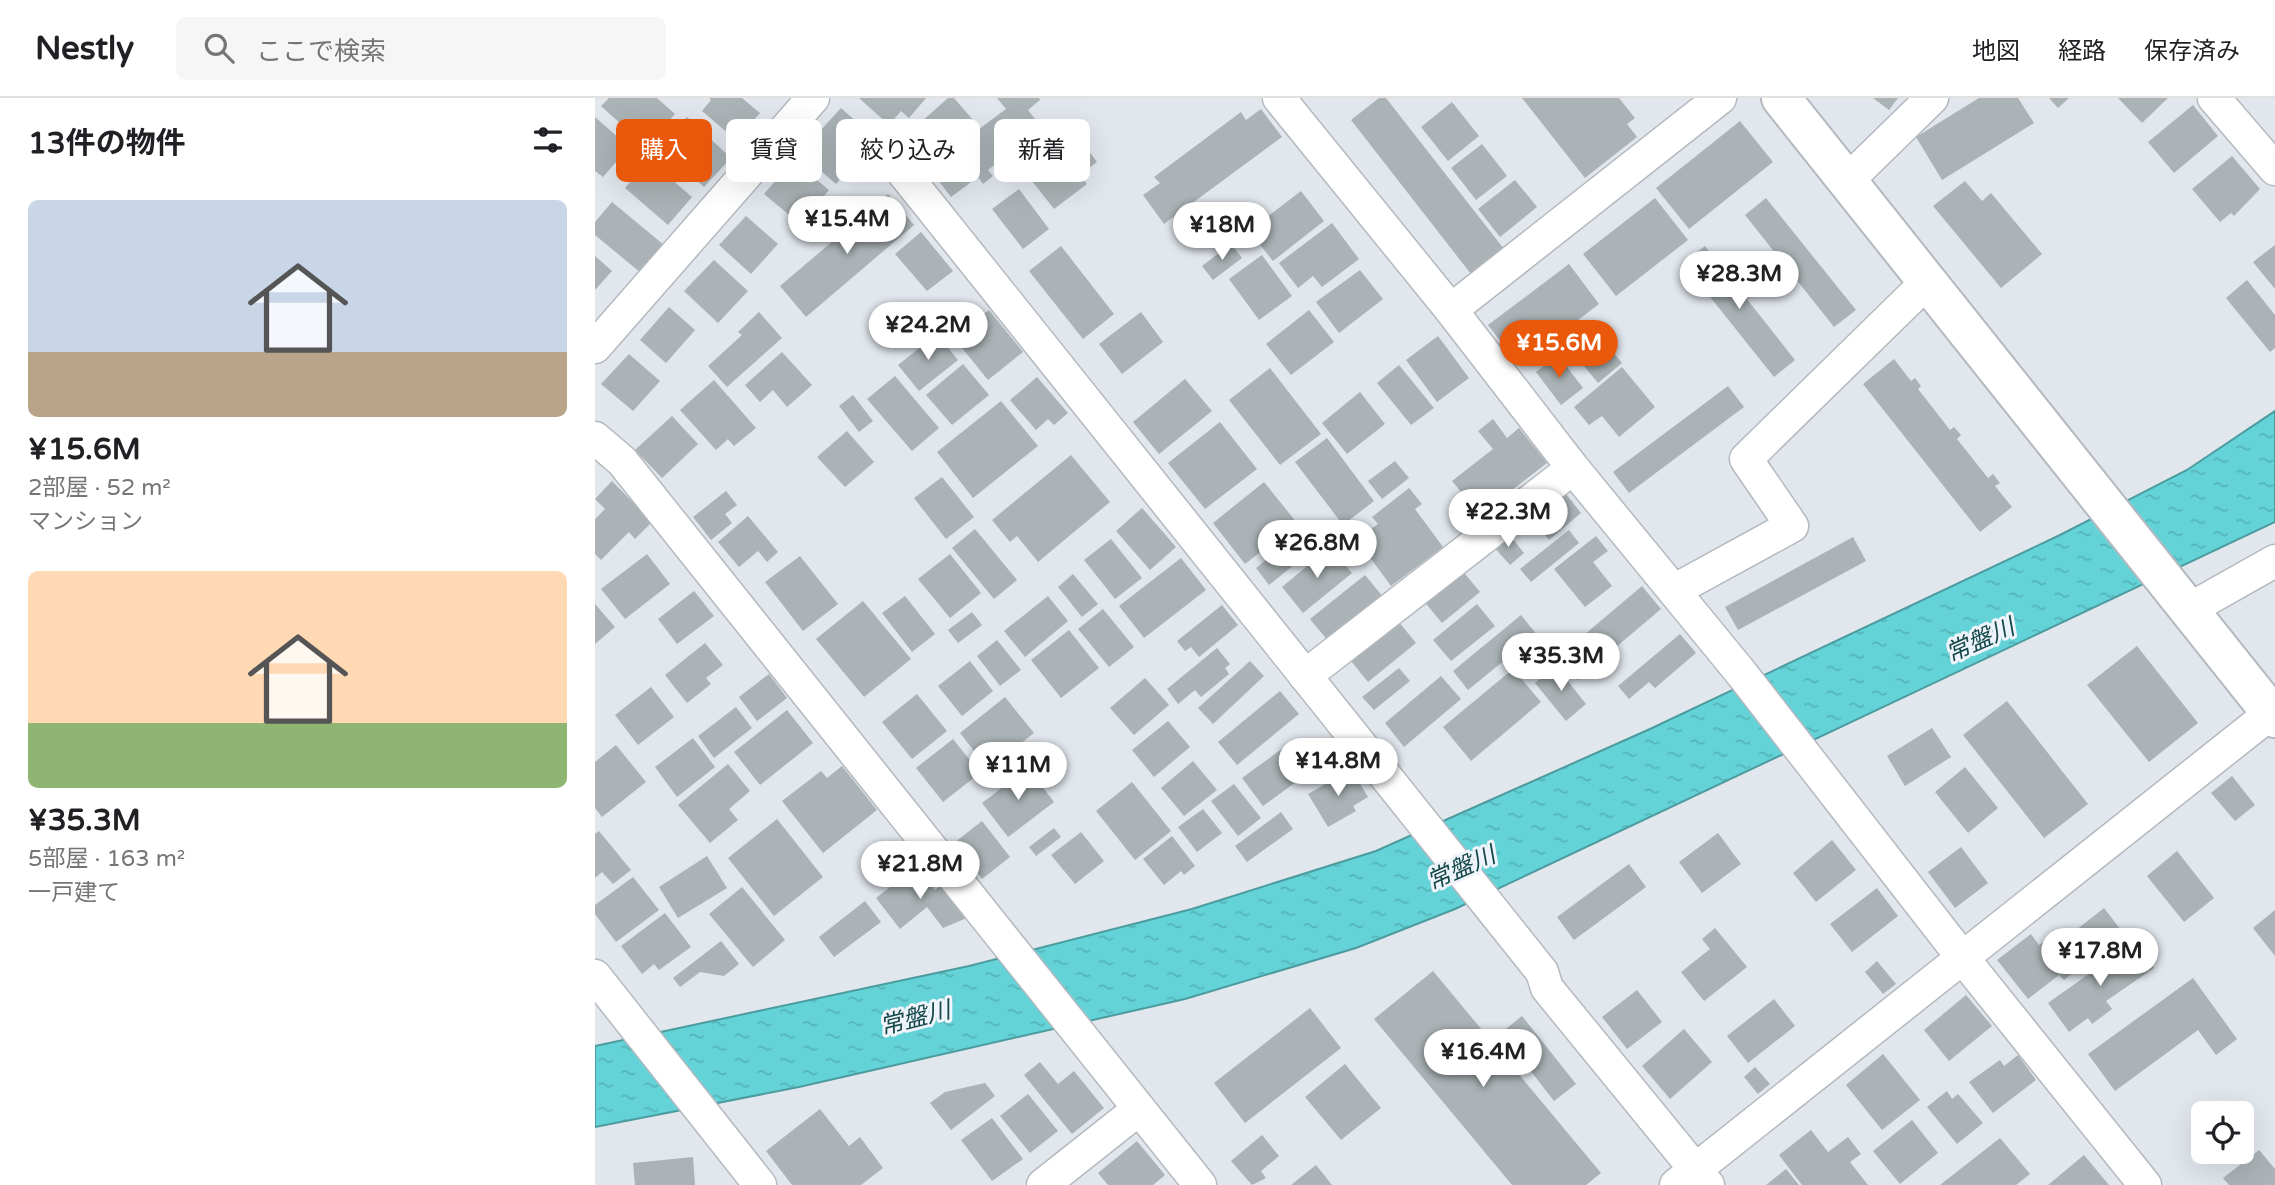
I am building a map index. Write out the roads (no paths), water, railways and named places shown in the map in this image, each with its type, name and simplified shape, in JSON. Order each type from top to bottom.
[{"type":"street","points":[[595,347],[813,98]]},
{"type":"street","points":[[1279,98],[1451,310],[1573,468],[1742,674],[1962,957],[2145,1185]]},
{"type":"street","points":[[1451,310],[1720,98]]},
{"type":"street","points":[[1846,182],[1932,98]]},
{"type":"street","points":[[2214,98],[2275,169]]},
{"type":"street","points":[[911,182],[1542,972],[1547,988],[1693,1180],[1962,957],[2273,715],[1846,182],[1789,101]]},
{"type":"street","points":[[1675,590],[1792,526],[1746,459],[1927,282]]},
{"type":"street","points":[[595,438],[622,461],[1200,1185]]},
{"type":"street","points":[[1305,676],[1573,468]]},
{"type":"street","points":[[2179,598],[2275,561]]},
{"type":"street","points":[[595,976],[760,1185]]},
{"type":"street","points":[[1043,1185],[1139,1110]]},
{"type":"water","name":"常盤川","points":[[2275,411],[2275,522],[1455,909],[1356,948],[1185,999],[799,1087],[595,1127],[595,1046],[969,966],[1192,909],[1376,851],[1650,729],[2060,535],[2187,470]]}]
